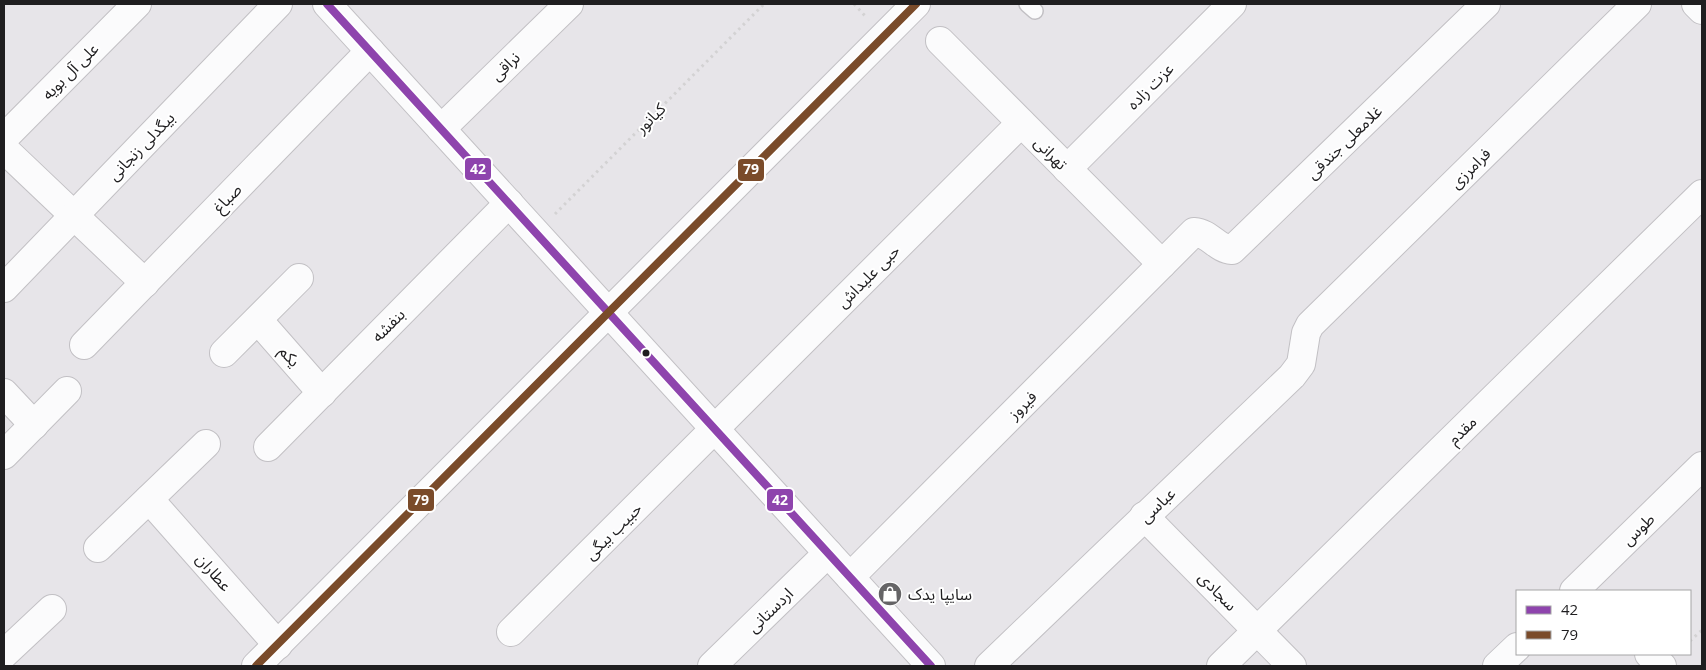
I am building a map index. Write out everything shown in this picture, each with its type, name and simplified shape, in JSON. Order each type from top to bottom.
[{"type":"street","name":"علی آل بویه","points":[[4,138],[137,4]]},
{"type":"street","name":"بیگدلی زنجانی","points":[[4,288],[278,4]]},
{"type":"street","name":"نراقی","points":[[441,129],[569,4]]},
{"type":"street","points":[[256,666],[916,4]]},
{"type":"street","name":"عزت زاده","points":[[1067,169],[1232,4]]},
{"type":"street","name":"غلامعلی جندقی","points":[[1194,232],[1203,233],[1224,249],[1232,250],[1486,4]]},
{"type":"street","name":"فرامرزی","points":[[1306,333],[1324,311],[1637,4]]},
{"type":"street","points":[[1696,4],[1702,10]]},
{"type":"street","points":[[337,7],[370,51],[931,666]]},
{"type":"street","name":"تهرانی","points":[[940,41],[1162,264]]},
{"type":"street","name":"صباغ","points":[[84,345],[370,51]]},
{"type":"street","name":"حبی علیداش","points":[[715,429],[1021,123]]},
{"type":"street","points":[[4,149],[144,283]]},
{"type":"street","name":"مقدم","points":[[1222,666],[1702,194]]},
{"type":"street","name":"بنفشه","points":[[268,447],[509,203]]},
{"type":"street","name":"فیروز","points":[[850,577],[1194,232]]},
{"type":"street","points":[[224,353],[299,278]]},
{"type":"street","name":"یکم","points":[[258,320],[322,392]]},
{"type":"street","name":"عباسی","points":[[989,666],[1292,376],[1301,364],[1306,333]]},
{"type":"street","points":[[4,455],[68,391]]},
{"type":"street","points":[[4,394],[34,425]]},
{"type":"street","name":"حبیب بیگی","points":[[511,632],[715,429]]},
{"type":"street","points":[[98,548],[206,444]]},
{"type":"street","name":"طوس","points":[[1581,589],[1702,466]]},
{"type":"street","name":"عطاران","points":[[149,499],[278,645]]},
{"type":"street","name":"سجادی","points":[[1144,516],[1292,666]]},
{"type":"street","name":"اردستانی","points":[[712,666],[828,553]]},
{"type":"street","points":[[4,654],[52,609]]},
{"type":"street","points":[[1497,666],[1516,648]]},
{"type":"street","points":[[1650,655],[1662,666]]},
{"type":"path","name":"کیانور","points":[[536,233],[764,4]]},
{"type":"path","points":[[1691,640],[1702,630]]},
{"type":"transit line","name":"42","points":[[327,4],[931,666]]},
{"type":"transit line","name":"79","points":[[256,666],[916,4]]},
{"type":"place","name":"سایپا یدک","points":[[890,594]]}]
